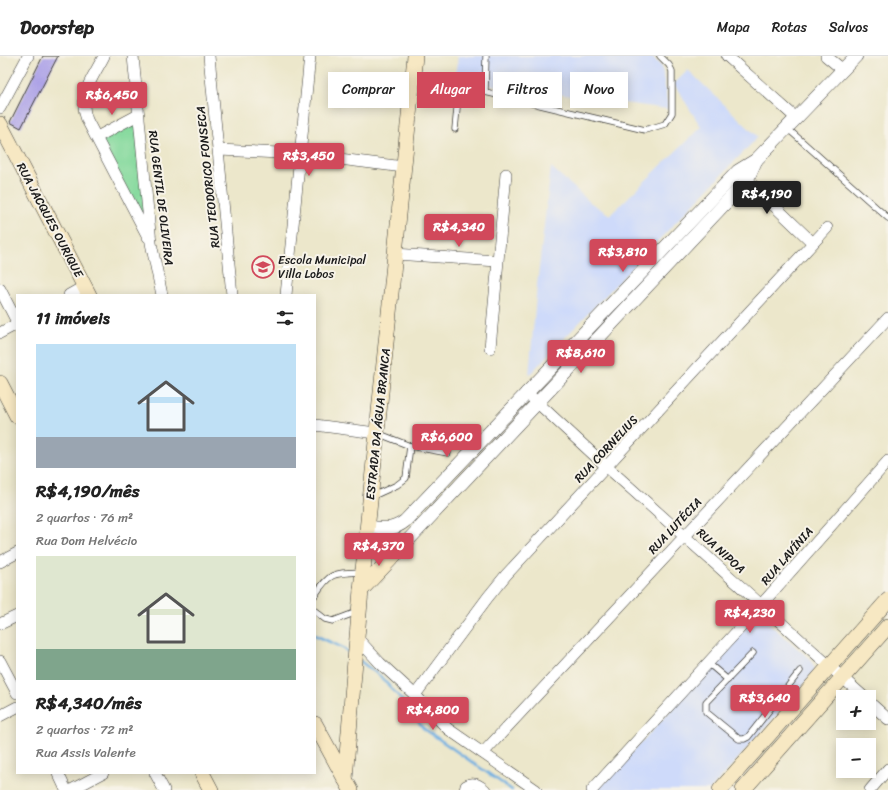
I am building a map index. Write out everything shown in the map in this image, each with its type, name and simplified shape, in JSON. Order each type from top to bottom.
[{"type":"main road","name":"ESTRADA DA ÁGUA BRANCA","points":[[348,785],[348,735],[361,590],[415,56]]},
{"type":"main road","name":"RUA JACQUES OURIQUE","points":[[0,124],[87,291]]},
{"type":"main road","points":[[0,383],[16,414]]},
{"type":"main road","points":[[361,590],[398,551]]},
{"type":"main road","points":[[720,790],[888,600]]},
{"type":"main road","points":[[743,790],[888,626]]},
{"type":"main road","points":[[802,697],[815,708]]},
{"type":"main road","points":[[316,726],[348,785]]},
{"type":"main road","points":[[325,742],[332,744],[339,743],[348,735]]},
{"type":"main road","points":[[752,753],[765,765]]},
{"type":"main road","points":[[203,774],[211,790]]},
{"type":"street","points":[[0,108],[28,56]]},
{"type":"street","points":[[104,56],[84,94],[84,112],[151,243]]},
{"type":"street","name":"RUA GENTIL DE OLIVEIRA","points":[[132,56],[151,243],[162,294]]},
{"type":"street","name":"RUA TEODORICO FONSECA","points":[[209,56],[232,294]]},
{"type":"street","points":[[286,294],[310,56]]},
{"type":"street","points":[[727,56],[796,118]]},
{"type":"street","points":[[826,56],[843,70]]},
{"type":"street","points":[[366,546],[374,553],[382,555],[398,551],[537,403],[756,160],[856,56]]},
{"type":"street","points":[[97,137],[138,115]]},
{"type":"street","points":[[219,150],[299,154],[404,167]]},
{"type":"street","points":[[490,348],[506,174]]},
{"type":"street","points":[[742,176],[813,243]]},
{"type":"street","points":[[368,527],[387,530],[401,524],[526,392],[742,176]]},
{"type":"street","name":"RUA CORNELIUS","points":[[415,695],[506,575],[827,228]]},
{"type":"street","points":[[395,254],[497,261]]},
{"type":"street","points":[[0,289],[16,321]]},
{"type":"street","points":[[74,294],[87,291]]},
{"type":"street","name":"RUA LUTÉCIA","points":[[483,753],[684,535],[888,318]]},
{"type":"street","points":[[0,333],[16,324]]},
{"type":"street","name":"RUA NIPOA","points":[[526,392],[607,467],[856,690]]},
{"type":"street","points":[[316,425],[376,433]]},
{"type":"street","name":"RUA LAVÍNIA","points":[[592,790],[761,605],[888,462]]},
{"type":"street","points":[[0,562],[16,554]]},
{"type":"street","points":[[0,624],[16,616]]},
{"type":"street","points":[[357,643],[415,695],[448,729],[536,790]]},
{"type":"street","points":[[0,661],[16,691]]},
{"type":"street","points":[[0,716],[16,708]]},
{"type":"street","points":[[876,708],[888,719]]},
{"type":"street","points":[[870,790],[888,769]]},
{"type":"street","points":[[58,774],[66,790]]},
{"type":"street","points":[[71,790],[100,774]]},
{"type":"street","points":[[156,774],[164,790]]},
{"type":"street","points":[[465,788],[470,784],[474,784],[485,790]]},
{"type":"lane","points":[[486,56],[485,92],[645,130],[665,124],[672,113],[672,71],[669,65],[660,56]]},
{"type":"lane","points":[[412,80],[417,81]]},
{"type":"lane","points":[[455,129],[458,108]]},
{"type":"lane","points":[[787,128],[888,218]]},
{"type":"lane","points":[[376,433],[410,446],[448,453]]},
{"type":"lane","points":[[370,497],[397,485],[406,478],[410,446]]},
{"type":"lane","points":[[316,594],[330,576],[339,573],[363,572]]},
{"type":"lane","points":[[316,612],[325,619],[333,621],[360,611]]},
{"type":"lane","points":[[753,653],[706,702],[706,712],[739,739],[748,737],[800,671]]},
{"type":"lane","points":[[708,663],[728,680]]},
{"type":"shaded area","points":[[458,56],[651,56],[662,67],[668,109],[628,104],[628,72],[570,72],[570,96],[562,95],[562,72],[493,72],[493,85],[485,84],[485,72],[456,72]]},
{"type":"shaded area","points":[[688,70],[758,137],[529,375],[537,285],[551,167],[591,203],[610,215],[701,127],[674,84]]},
{"type":"shaded area","points":[[759,619],[765,620],[811,660],[815,670],[814,673],[710,790],[598,790],[752,621]]},
{"type":"green space","points":[[138,115],[151,243],[97,137]]},
{"type":"building","points":[[43,56],[58,56],[21,128],[10,122]]},
{"type":"waterway","points":[[316,635],[343,648],[350,653]]},
{"type":"waterway","points":[[360,661],[380,676],[402,700],[423,728],[512,790]]},
{"type":"place","name":"Escola Municipal Villa Lobos","points":[[263,267]]}]
